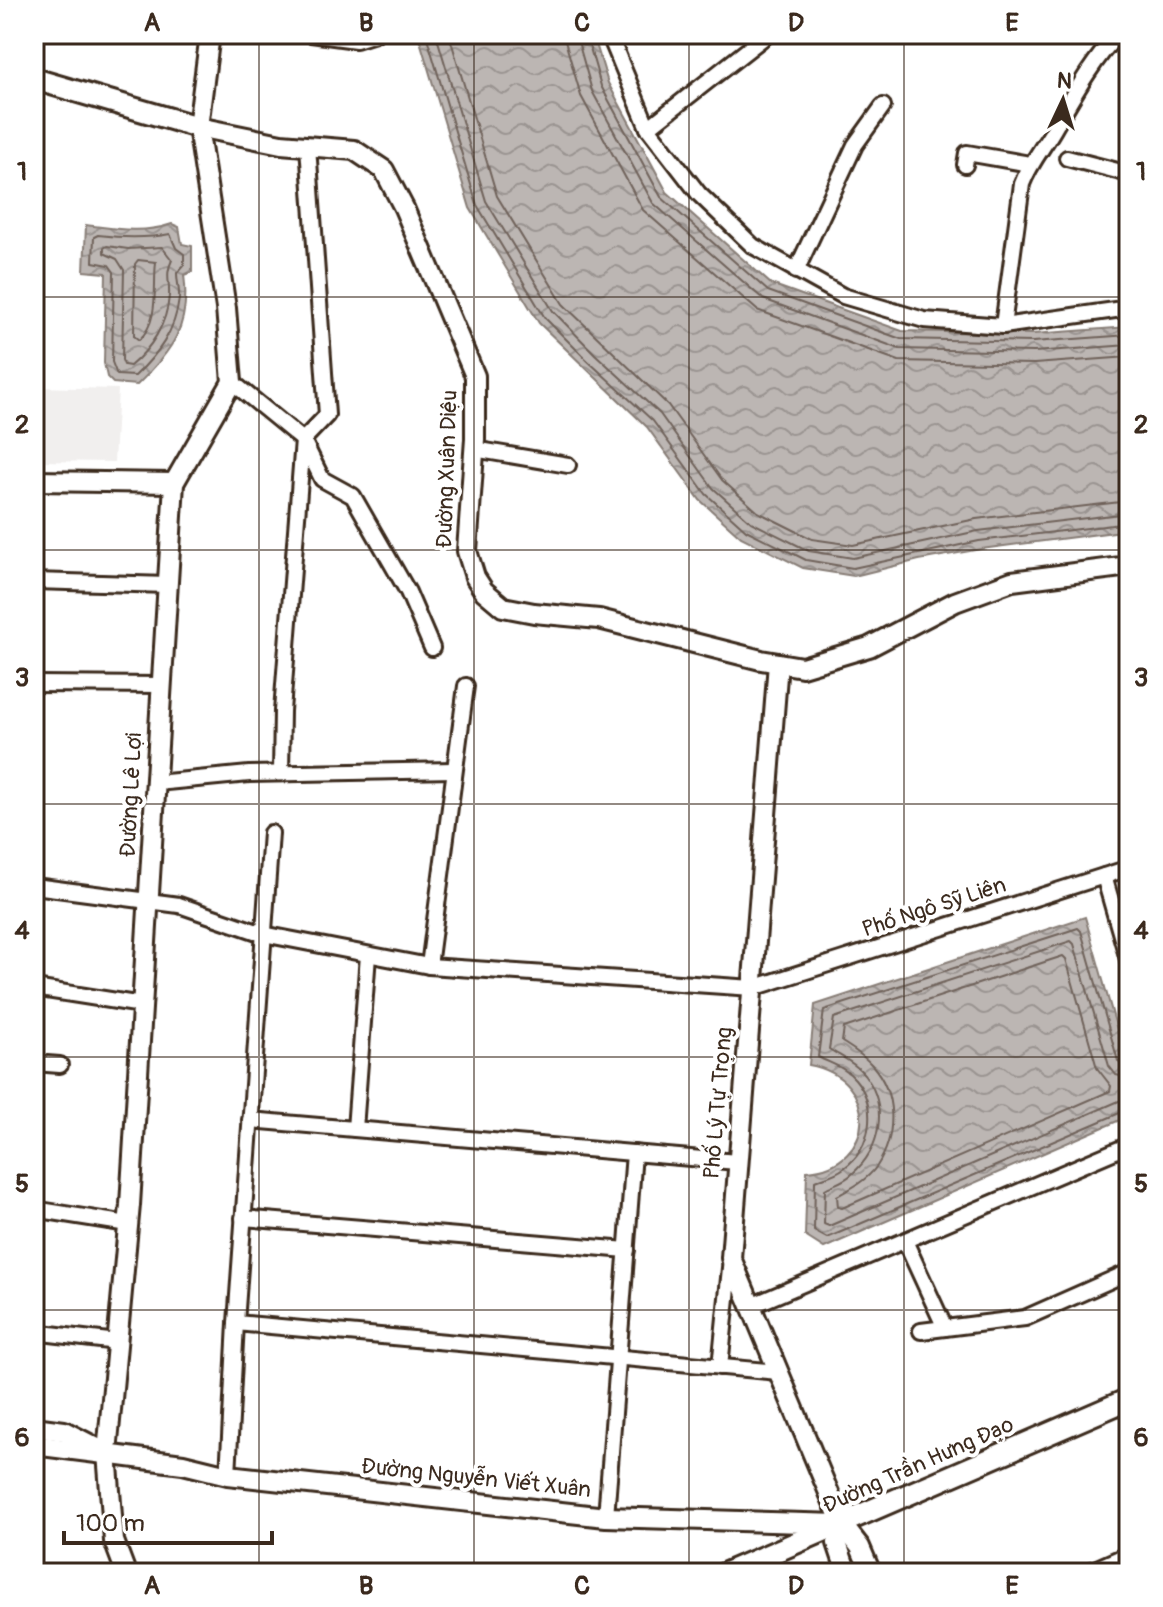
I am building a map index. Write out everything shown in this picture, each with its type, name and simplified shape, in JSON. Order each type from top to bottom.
[{"type":"main road","points":[[34,79],[198,127]]},
{"type":"main road","name":"Đường Trần Hưng Đạo","points":[[726,1573],[770,1564],[842,1524],[1129,1399]]},
{"type":"street","points":[[210,34],[198,127],[226,308],[232,382],[303,440],[322,479],[353,496],[408,592],[432,648]]},
{"type":"street","points":[[311,34],[356,40],[375,34]]},
{"type":"street","points":[[609,34],[648,128],[699,194],[753,246],[843,296],[924,320],[1003,326],[1129,308]]},
{"type":"street","points":[[648,128],[768,34]]},
{"type":"street","points":[[1003,326],[1022,184],[1030,164],[1095,58],[1118,34]]},
{"type":"street","points":[[796,271],[855,145],[883,106]]},
{"type":"street","name":"Đường Xuân Diệu","points":[[198,127],[281,144],[354,150],[384,170],[404,208],[475,376],[474,449],[467,538],[469,563],[484,591],[503,607],[599,619],[802,667],[869,647],[955,602],[1012,581],[1129,566]]},
{"type":"street","points":[[281,773],[282,711],[303,440],[327,415],[308,146]]},
{"type":"street","points":[[965,165],[967,153],[1030,164]]},
{"type":"street","points":[[1067,158],[1129,174]]},
{"type":"street","name":"Đường Lê Lợi","points":[[126,1573],[114,1541],[107,1453],[128,1224],[174,483],[232,382]]},
{"type":"street","points":[[474,449],[568,465]]},
{"type":"street","points":[[34,481],[174,483]]},
{"type":"street","points":[[34,581],[168,585]]},
{"type":"street","name":"Phố Lý Tự Trọng","points":[[778,663],[731,1258],[842,1524]]},
{"type":"street","points":[[34,684],[162,685]]},
{"type":"street","points":[[429,966],[466,686]]},
{"type":"street","points":[[156,783],[249,774],[454,770]]},
{"type":"street","points":[[228,1475],[271,833]]},
{"type":"street","name":"Phố Ngô Sỹ Liên","points":[[753,988],[1129,868]]},
{"type":"street","points":[[1104,876],[1129,963]]},
{"type":"street","points":[[34,886],[179,905],[263,934],[429,966],[753,988]]},
{"type":"street","points":[[355,1129],[368,955]]},
{"type":"street","points":[[34,988],[142,1005]]},
{"type":"street","points":[[34,1063],[60,1065]]},
{"type":"street","points":[[250,1120],[737,1162]]},
{"type":"street","points":[[751,1306],[1129,1145]]},
{"type":"street","points":[[606,1517],[634,1153]]},
{"type":"street","points":[[34,1209],[128,1224]]},
{"type":"street","points":[[243,1218],[627,1250]]},
{"type":"street","points":[[905,1241],[945,1328]]},
{"type":"street","points":[[720,1367],[731,1258]]},
{"type":"street","points":[[921,1331],[1025,1318],[1129,1272]]},
{"type":"street","points":[[236,1323],[779,1372]]},
{"type":"street","points":[[34,1332],[117,1342]]},
{"type":"street","name":"Đường Nguyễn Viết Xuân","points":[[34,1427],[64,1431],[107,1453]]},
{"type":"street","name":"Đường Nguyễn Viết Xuân","points":[[34,1445],[183,1464],[228,1475],[606,1517],[842,1524]]},
{"type":"street","points":[[842,1524],[837,1543],[847,1573]]},
{"type":"street","points":[[842,1524],[860,1547],[871,1573]]},
{"type":"street","points":[[1086,1573],[1129,1554]]},
{"type":"shaded area","points":[[34,387],[118,389],[114,462],[34,461]]},
{"type":"water","points":[[418,34],[593,34],[608,83],[667,192],[771,284],[902,331],[1033,334],[1129,327],[1129,530],[981,549],[854,576],[803,568],[741,537],[700,500],[647,427],[539,323],[470,208]]},
{"type":"water","points":[[172,224],[179,227],[182,244],[192,246],[192,272],[184,275],[185,309],[181,323],[169,349],[137,385],[113,383],[107,377],[104,363],[106,273],[84,271],[86,225],[140,230]]},
{"type":"water","points":[[1085,917],[1129,1072],[1129,1116],[824,1248],[805,1236],[807,1171],[830,1166],[847,1155],[857,1139],[861,1121],[858,1103],[849,1086],[832,1073],[809,1065],[815,1005]]}]
